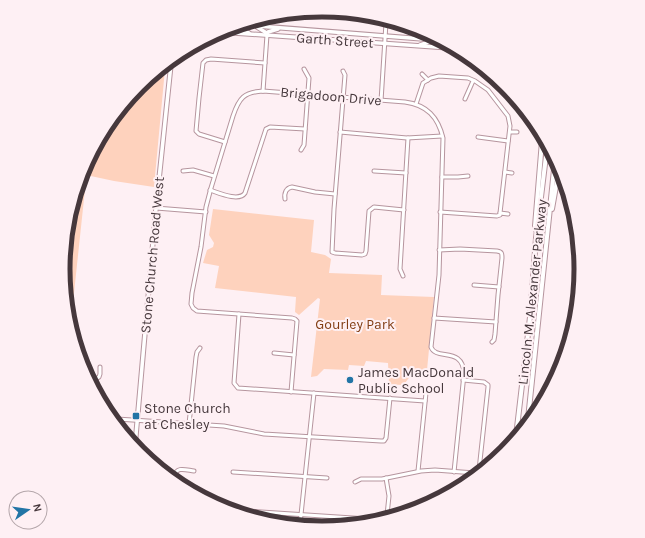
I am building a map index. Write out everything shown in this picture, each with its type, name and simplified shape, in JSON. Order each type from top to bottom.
[{"type":"highway","points":[[536,238],[535,226],[542,144]]},
{"type":"highway","name":"Lincoln M. Alexander Parkway","points":[[517,429],[530,317],[536,238],[546,153]]},
{"type":"highway","name":"Lincoln M. Alexander Parkway","points":[[529,413],[554,170]]},
{"type":"highway","points":[[550,212],[553,209],[558,179]]},
{"type":"main road","points":[[255,26],[267,35],[268,32],[281,28]]},
{"type":"main road","name":"Garth Street","points":[[256,26],[425,39]]},
{"type":"main road","points":[[243,30],[255,34]]},
{"type":"main road","name":"Garth Street","points":[[234,33],[442,48]]},
{"type":"main road","points":[[417,46],[426,44],[430,41]]},
{"type":"main road","name":"Stone Church Road West","points":[[136,438],[156,208],[171,68]]},
{"type":"street","points":[[381,101],[386,25]]},
{"type":"street","points":[[263,91],[267,35]]},
{"type":"street","points":[[225,142],[198,134],[196,131],[203,63],[210,59],[265,63]]},
{"type":"street","points":[[301,150],[304,145],[309,78],[304,70]]},
{"type":"street","points":[[342,71],[345,75],[335,194],[332,252],[334,254],[362,256],[366,251],[369,211],[374,207],[404,210]]},
{"type":"street","points":[[422,74],[428,80]]},
{"type":"street","points":[[416,104],[422,86],[428,80],[439,76],[468,78],[488,90],[508,116],[510,126],[500,213]]},
{"type":"street","points":[[465,99],[474,81]]},
{"type":"street","name":"Brigadoon Drive","points":[[291,392],[297,321],[295,319],[197,311],[191,304],[210,190],[232,116],[237,105],[244,96],[254,92],[263,91],[416,104],[427,110],[433,116],[440,126],[442,136],[439,275],[431,346],[435,353],[451,356],[458,360],[463,369],[454,472]]},
{"type":"street","points":[[210,190],[227,196],[243,196],[266,129],[270,127],[305,130]]},
{"type":"street","points":[[340,132],[408,138],[442,136]]},
{"type":"street","points":[[510,132],[517,132]]},
{"type":"street","points":[[403,276],[400,269],[408,138]]},
{"type":"street","points":[[478,138],[508,141]]},
{"type":"street","points":[[183,171],[193,170],[214,176]]},
{"type":"street","points":[[374,171],[406,173]]},
{"type":"street","points":[[505,172],[512,173]]},
{"type":"street","points":[[442,176],[468,176]]},
{"type":"street","points":[[285,199],[286,190],[292,187],[315,192],[335,194]]},
{"type":"street","points":[[156,208],[206,212]]},
{"type":"street","points":[[440,212],[497,216],[500,215],[500,213],[508,214]]},
{"type":"street","points":[[439,250],[497,250],[502,253],[495,336],[492,342]]},
{"type":"street","points":[[474,285],[499,287]]},
{"type":"street","points":[[239,314],[234,383],[240,389],[425,401]]},
{"type":"street","points":[[434,318],[496,322]]},
{"type":"street","points":[[189,424],[196,357],[200,348]]},
{"type":"street","points":[[274,354],[294,355]]},
{"type":"street","points":[[96,379],[99,377],[100,367]]},
{"type":"street","points":[[463,380],[484,382],[488,385],[479,466]]},
{"type":"street","points":[[418,471],[426,393],[424,389]]},
{"type":"street","points":[[300,520],[314,393]]},
{"type":"street","points":[[120,418],[137,421],[224,426],[261,434],[384,441],[386,438],[390,398]]},
{"type":"street","points":[[176,474],[177,470],[194,470]]},
{"type":"street","points":[[355,482],[361,479],[386,478],[418,471],[432,470],[471,473]]},
{"type":"street","points":[[233,472],[327,478]]},
{"type":"street","points":[[386,478],[389,496],[387,512]]},
{"type":"street","points":[[256,512],[349,519]]},
{"type":"green space","points":[[165,73],[154,187],[89,176],[96,158],[113,129],[133,103]]},
{"type":"green space","points":[[86,184],[73,302],[70,269],[71,253],[75,220]]},
{"type":"green space","name":"Gourley Park","points":[[213,209],[314,220],[311,252],[325,255],[331,259],[329,273],[382,275],[381,295],[434,297],[427,370],[415,370],[405,383],[404,390],[401,385],[389,384],[388,363],[366,361],[364,366],[349,365],[348,370],[324,369],[317,376],[311,377],[320,299],[318,298],[299,315],[295,312],[296,297],[215,288],[219,266],[203,263],[207,250],[213,247],[214,243],[209,235]]},
{"type":"place","name":"James MacDonald Public School","points":[[350,380]]},
{"type":"place","name":"Stone Church at Chesley","points":[[136,416]]}]
